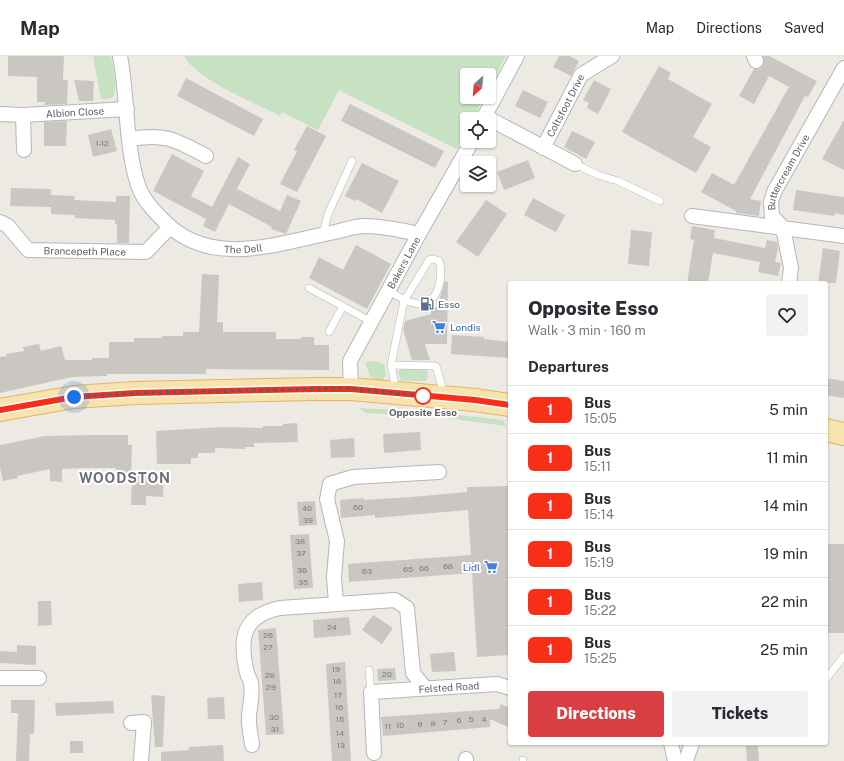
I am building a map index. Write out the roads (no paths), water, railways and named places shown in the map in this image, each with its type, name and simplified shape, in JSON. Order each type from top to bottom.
[{"type":"main road","points":[[0,410],[74,397],[135,393],[351,389],[475,400],[508,405]]},
{"type":"main road","points":[[475,400],[508,397]]},
{"type":"main road","points":[[828,431],[844,435]]},
{"type":"main road","points":[[828,436],[844,435]]},
{"type":"street","name":"The Dell","points":[[120,56],[132,165],[139,187],[152,209],[170,227],[190,240],[210,248],[244,250],[364,226],[398,229],[419,234]]},
{"type":"street","points":[[487,112],[517,56]]},
{"type":"street","name":"Coltsfoot Drive","points":[[543,148],[581,75],[612,56]]},
{"type":"street","name":"Buttercream Drive","points":[[789,281],[791,268],[783,228],[772,216],[771,202],[774,192],[844,68]]},
{"type":"street","name":"Albion Close","points":[[0,114],[23,115],[127,109]]},
{"type":"street","points":[[23,115],[24,150]]},
{"type":"street","name":"Coltsfoot Drive","points":[[496,123],[574,164]]},
{"type":"street","points":[[130,139],[150,136],[175,139],[206,156]]},
{"type":"street","name":"Bakers Lane","points":[[351,389],[350,361],[468,148]]},
{"type":"street","points":[[692,216],[844,236]]},
{"type":"street","name":"Brancepeth Place","points":[[0,222],[8,226],[28,250],[146,252],[170,227]]},
{"type":"street","points":[[336,604],[334,576],[337,541],[327,499],[330,484],[353,477],[439,472]]},
{"type":"street","name":"Felsted Road","points":[[252,745],[249,716],[251,684],[245,661],[244,634],[256,616],[266,611],[280,608],[395,600],[406,608],[413,673],[425,688],[497,684],[508,687]]},
{"type":"street","points":[[0,678],[39,678]]},
{"type":"street","points":[[374,753],[371,692],[425,688]]},
{"type":"street","points":[[131,723],[144,722],[141,761]]},
{"type":"street","points":[[671,745],[675,761]]},
{"type":"street","points":[[686,761],[691,745]]},
{"type":"lane","points":[[324,234],[328,214],[352,161]]},
{"type":"lane","points":[[574,164],[598,175],[618,181],[660,201]]},
{"type":"lane","points":[[389,291],[404,301],[416,304],[427,303],[434,297],[441,277],[439,261],[433,259],[429,260],[404,301],[391,365],[397,394]]},
{"type":"lane","points":[[309,288],[372,322]]},
{"type":"lane","points":[[329,332],[343,306]]},
{"type":"lane","points":[[391,365],[436,366],[445,397]]},
{"type":"lane","points":[[828,676],[844,656]]},
{"type":"lane","points":[[369,670],[371,692]]},
{"type":"place","name":"Esso","points":[[427,304]]},
{"type":"place","name":"Londis","points":[[439,327]]},
{"type":"place","name":"Opposite Esso","points":[[423,396]]},
{"type":"place","name":"Lidl","points":[[491,567]]},
{"type":"district","name":"WOODSTON","points":[[125,478]]}]
